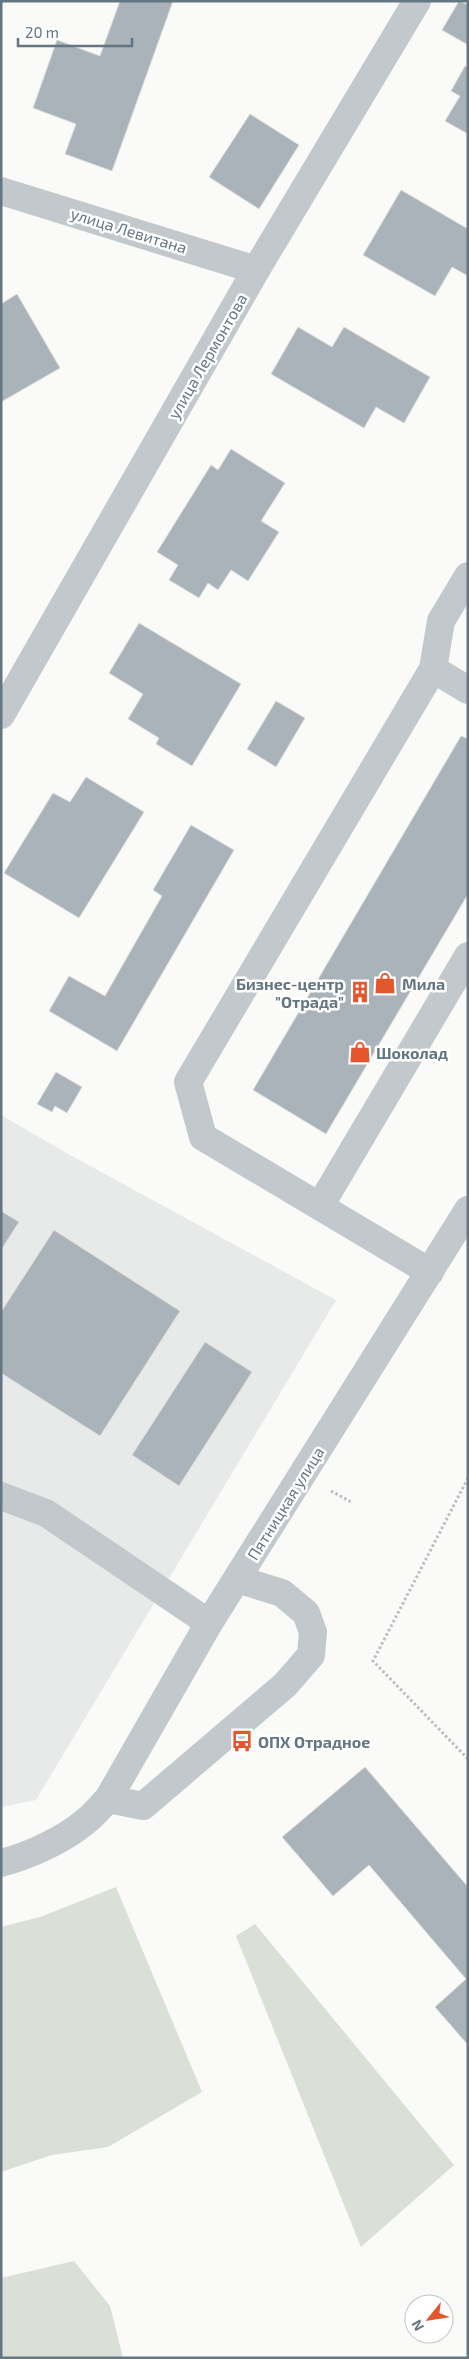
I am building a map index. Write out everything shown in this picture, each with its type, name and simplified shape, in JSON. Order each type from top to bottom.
[{"type":"street","name":"улица Лермонтова","points":[[1,715],[256,270],[417,1]]},
{"type":"street","name":"улица Левитана","points":[[1,191],[256,270]]},
{"type":"street","points":[[430,1272],[203,1137],[188,1082],[433,669],[441,621],[468,576]]},
{"type":"street","points":[[433,669],[468,690]]},
{"type":"street","points":[[320,1206],[468,956]]},
{"type":"street","name":"Пятницкая улица","points":[[1,1863],[19,1858],[62,1836],[85,1822],[108,1799],[210,1623],[468,1210]]},
{"type":"street","points":[[1,1496],[46,1513],[210,1623]]},
{"type":"street","points":[[108,1799],[143,1806],[285,1685],[311,1655],[313,1632],[306,1612],[282,1593],[237,1579]]},
{"type":"path","points":[[468,1478],[373,1661],[468,1759]]},
{"type":"path","points":[[326,1489],[353,1503]]},
{"type":"shaded area","points":[[1,1115],[70,1155],[336,1300],[36,1800],[1,1807]]},
{"type":"shaded area","points":[[116,1887],[202,2092],[108,2147],[52,2155],[1,2172],[1,1927],[40,1917]]},
{"type":"shaded area","points":[[255,1924],[454,2165],[361,2247],[236,1936]]},
{"type":"shaded area","points":[[74,2261],[110,2306],[123,2358],[1,2358],[1,2278]]},
{"type":"building","points":[[120,1],[173,1],[112,171],[65,154],[76,124],[33,108],[57,40],[100,56]]},
{"type":"building","points":[[459,1],[468,5],[468,45],[442,30]]},
{"type":"building","points":[[465,66],[468,67],[468,134],[445,121],[460,96],[451,91]]},
{"type":"building","points":[[250,114],[299,145],[259,209],[209,177]]},
{"type":"building","points":[[401,190],[468,229],[468,276],[452,267],[435,296],[363,255]]},
{"type":"building","points":[[17,294],[60,368],[1,402],[1,304]]},
{"type":"building","points":[[298,327],[332,347],[344,327],[430,377],[404,423],[376,407],[364,428],[271,374]]},
{"type":"building","points":[[231,449],[285,483],[261,521],[279,532],[248,581],[231,570],[218,590],[208,583],[199,598],[169,580],[178,565],[157,552],[211,465],[218,470]]},
{"type":"building","points":[[139,623],[241,684],[192,766],[156,744],[159,738],[128,719],[143,694],[109,673]]},
{"type":"building","points":[[276,701],[305,718],[276,767],[247,749]]},
{"type":"building","name":"Бизнес-центр \"Отрада\"","points":[[461,736],[468,739],[468,894],[326,1134],[253,1090]]},
{"type":"building","points":[[86,777],[144,812],[79,918],[4,873],[53,793],[70,802]]},
{"type":"building","points":[[191,825],[234,850],[117,1051],[49,1011],[69,976],[105,996],[162,896],[153,890]]},
{"type":"building","points":[[56,1072],[82,1087],[67,1113],[55,1106],[52,1112],[37,1104]]},
{"type":"building","points":[[1,1211],[19,1222],[1,1250]]},
{"type":"building","points":[[54,1230],[180,1311],[100,1436],[1,1373],[1,1312]]},
{"type":"building","points":[[205,1342],[252,1372],[179,1486],[132,1455]]},
{"type":"building","points":[[365,1767],[468,1887],[468,2045],[435,2007],[466,1979],[369,1865],[333,1896],[282,1837]]},
{"type":"place","name":"Мила","points":[[385,983]]},
{"type":"place","name":"Бизнес-центр \"Отрада\"","points":[[360,992]]},
{"type":"place","name":"Шоколад","points":[[360,1052]]},
{"type":"place","name":"ОПХ Отрадное","points":[[242,1741]]}]
